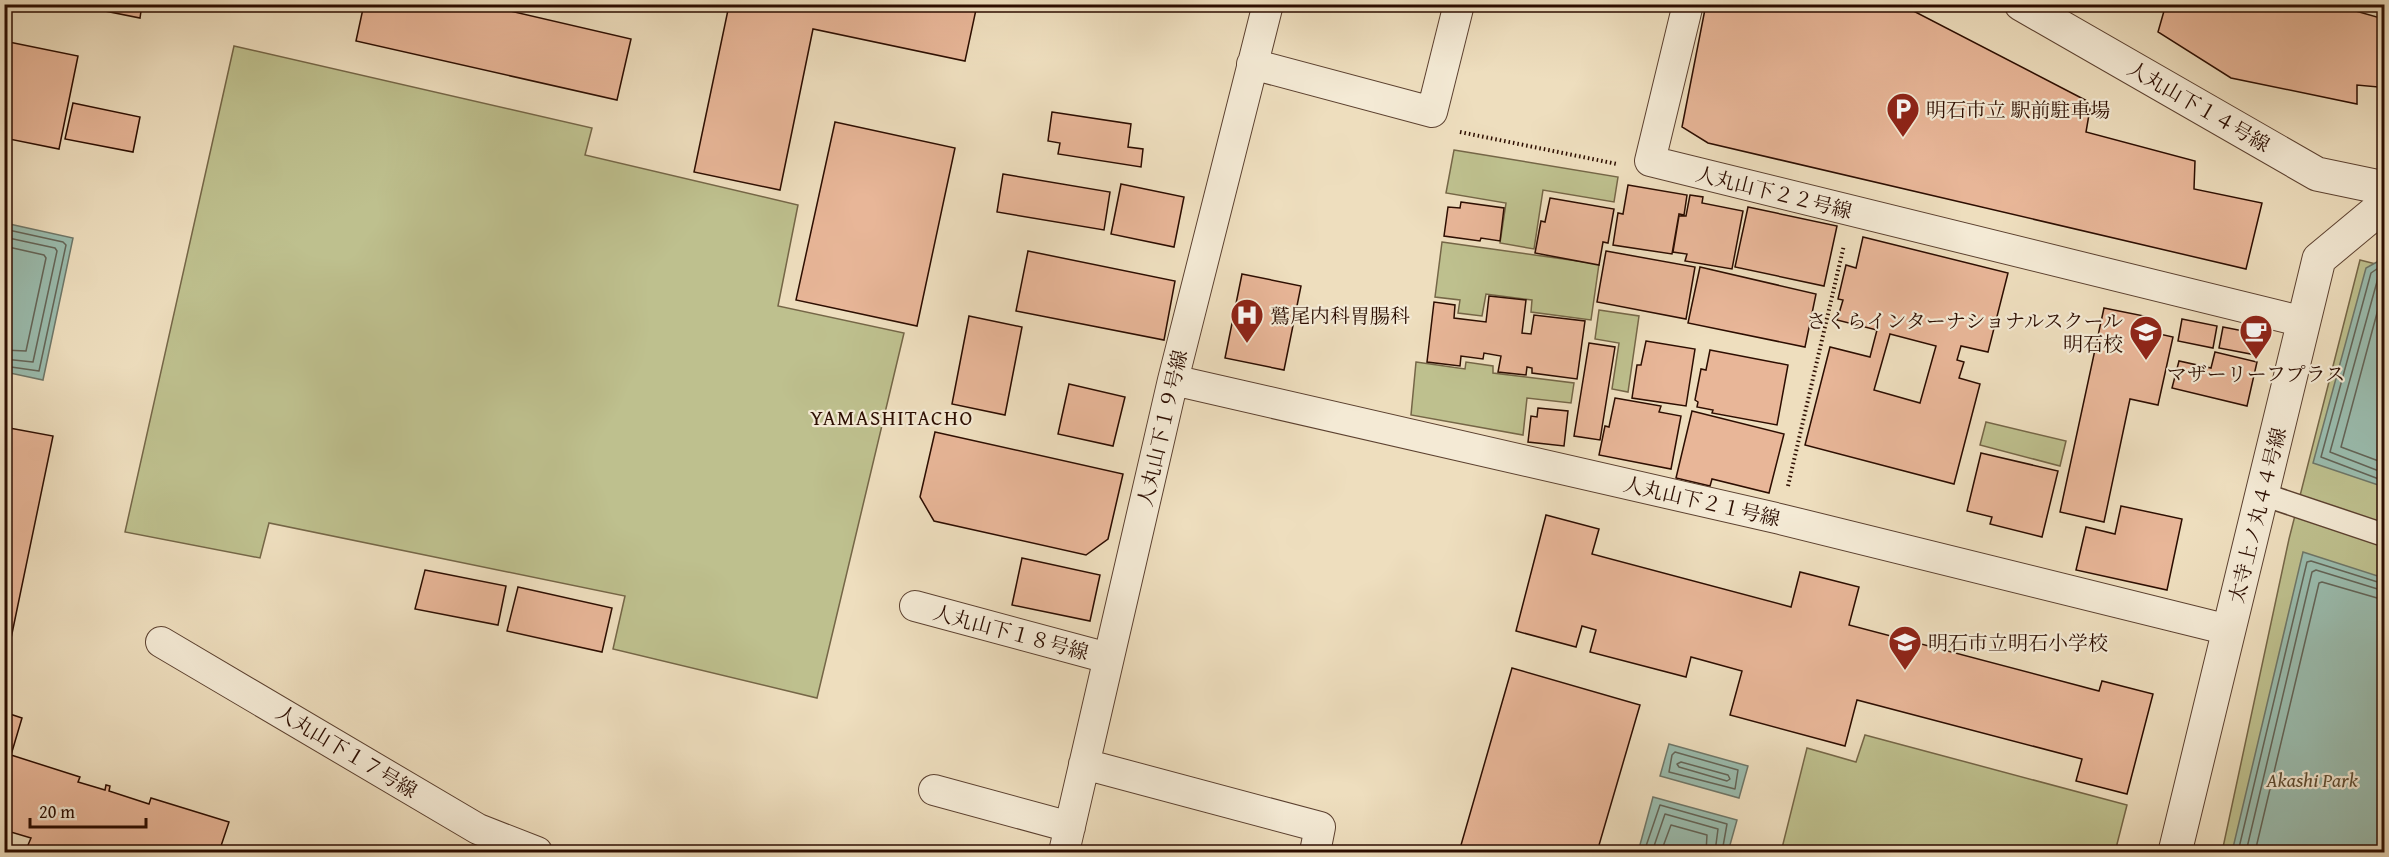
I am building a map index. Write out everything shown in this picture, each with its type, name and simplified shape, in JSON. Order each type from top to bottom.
[{"type":"street","name":"人丸山下１９号線","points":[[1067,840],[1173,380],[1268,4]]},
{"type":"street","points":[[1252,64],[1432,112],[1459,4]]},
{"type":"street","points":[[1650,161],[1688,4]]},
{"type":"street","name":"人丸山下１４号線","points":[[2021,4],[2317,174],[2385,188]]},
{"type":"street","name":"人丸山下２２号線","points":[[1650,161],[2304,322]]},
{"type":"street","name":"太寺上ノ丸４４号線","points":[[2175,852],[2319,259],[2385,205]]},
{"type":"street","name":"人丸山下２１号線","points":[[1173,380],[1780,519],[2229,630]]},
{"type":"street","points":[[2262,494],[2385,535]]},
{"type":"street","name":"人丸山下１８号線","points":[[915,606],[1108,658]]},
{"type":"street","name":"人丸山下１７号線","points":[[161,642],[478,829],[537,852]]},
{"type":"street","points":[[1084,764],[1320,827],[1315,852]]},
{"type":"street","points":[[934,790],[1067,840]]},
{"type":"path","points":[[1432,112],[1438,127],[1627,166],[1650,161]]},
{"type":"path","points":[[1780,519],[1852,211]]},
{"type":"green space","points":[[234,46],[592,128],[585,155],[798,205],[778,306],[904,333],[817,698],[613,649],[625,596],[269,523],[260,558],[125,532]]},
{"type":"green space","points":[[1454,150],[1618,177],[1614,202],[1543,190],[1534,249],[1500,243],[1506,203],[1446,193]]},
{"type":"green space","points":[[1442,242],[1599,264],[1591,320],[1531,312],[1532,300],[1486,294],[1482,316],[1458,313],[1460,300],[1435,297]]},
{"type":"green space","name":"Akashi Park","points":[[2360,260],[2384,266],[2384,852],[2222,852],[2289,539]]},
{"type":"green space","points":[[1599,310],[1639,316],[1628,392],[1612,389],[1619,343],[1595,339]]},
{"type":"green space","points":[[1416,362],[1465,369],[1466,362],[1493,366],[1493,373],[1574,383],[1571,403],[1527,398],[1523,435],[1411,415]]},
{"type":"green space","points":[[1986,422],[2066,441],[2060,466],[1980,445]]},
{"type":"green space","points":[[1865,735],[2127,805],[2115,852],[1781,852],[1807,748],[1856,762]]},
{"type":"water","points":[[5,223],[73,238],[43,380],[5,372]]},
{"type":"water","points":[[2384,258],[2384,487],[2313,463],[2366,268]]},
{"type":"water","points":[[2303,552],[2384,578],[2384,852],[2232,852]]},
{"type":"water","points":[[1669,744],[1748,766],[1739,798],[1660,776]]},
{"type":"water","points":[[1653,797],[1737,820],[1728,852],[1638,852]]},
{"type":"building","points":[[70,4],[142,4],[140,18]]},
{"type":"building","points":[[364,4],[480,4],[631,39],[617,100],[356,41]]},
{"type":"building","points":[[700,4],[977,5],[965,61],[813,29],[780,190],[694,172],[728,10]]},
{"type":"building","name":"明石市立 駅前駐車場","points":[[1706,4],[1900,4],[2091,103],[2086,132],[2195,161],[2194,189],[2262,203],[2246,269],[1708,143],[1682,127]]},
{"type":"building","points":[[2166,4],[2331,4],[2384,19],[2384,57],[2378,87],[2357,85],[2357,104],[2231,78],[2158,32]]},
{"type":"building","points":[[4,41],[78,56],[59,149],[4,138]]},
{"type":"building","points":[[73,103],[140,117],[133,152],[65,139]]},
{"type":"building","points":[[1052,112],[1131,124],[1128,147],[1143,149],[1141,167],[1058,154],[1060,143],[1048,141]]},
{"type":"building","points":[[835,122],[955,148],[917,326],[796,300]]},
{"type":"building","points":[[1003,174],[1110,192],[1104,230],[997,212]]},
{"type":"building","points":[[1121,184],[1184,197],[1174,247],[1111,234]]},
{"type":"building","points":[[1628,185],[1687,195],[1684,215],[1679,214],[1672,254],[1613,245],[1618,213],[1623,214]]},
{"type":"building","points":[[1690,195],[1703,197],[1702,203],[1743,211],[1732,269],[1685,261],[1687,254],[1673,252],[1679,216],[1686,216]]},
{"type":"building","points":[[1550,198],[1614,209],[1608,243],[1603,242],[1599,265],[1535,253],[1541,221],[1545,222]]},
{"type":"building","points":[[1461,202],[1504,208],[1500,241],[1444,236],[1448,207],[1460,208]]},
{"type":"building","points":[[1748,207],[1837,226],[1824,286],[1735,267]]},
{"type":"building","points":[[1863,237],[2008,273],[1988,352],[1961,346],[1957,360],[1964,362],[1959,378],[1980,384],[1954,484],[1805,445],[1830,347],[1870,357],[1877,330],[1837,320],[1843,300],[1838,299],[1846,265],[1856,268]],"holes":[[[1890,334],[1936,346],[1920,403],[1874,390]]]},
{"type":"building","points":[[1028,251],[1175,281],[1164,340],[1016,311]]},
{"type":"building","points":[[1606,251],[1695,267],[1686,319],[1597,302]]},
{"type":"building","points":[[1700,267],[1816,294],[1805,347],[1688,323]]},
{"type":"building","points":[[1242,274],[1301,286],[1284,370],[1225,358]]},
{"type":"building","points":[[1489,296],[1526,300],[1522,333],[1531,334],[1534,315],[1585,321],[1577,379],[1532,373],[1532,368],[1527,367],[1526,375],[1498,372],[1501,356],[1484,353],[1483,359],[1461,356],[1460,366],[1427,362],[1434,302],[1455,305],[1454,318],[1486,322]]},
{"type":"building","points":[[2104,308],[2149,317],[2146,331],[2173,337],[2158,405],[2130,399],[2104,522],[2060,512]]},
{"type":"building","points":[[969,316],[1022,327],[1005,415],[952,404]]},
{"type":"building","points":[[2182,319],[2217,326],[2213,348],[2178,341]]},
{"type":"building","points":[[2223,327],[2259,334],[2256,355],[2219,348]]},
{"type":"building","points":[[1646,341],[1695,349],[1686,406],[1632,398],[1637,365],[1641,365]]},
{"type":"building","points":[[1589,343],[1615,347],[1600,440],[1574,436]]},
{"type":"building","points":[[1710,350],[1788,365],[1777,425],[1712,413],[1713,410],[1697,407],[1698,402],[1695,400],[1701,369],[1706,370]]},
{"type":"building","points":[[2215,352],[2257,362],[2247,406],[2172,388],[2179,361],[2211,368]]},
{"type":"building","points":[[1069,384],[1125,397],[1113,446],[1058,434]]},
{"type":"building","points":[[1615,398],[1661,406],[1659,412],[1681,416],[1671,469],[1599,455],[1605,426],[1609,427]]},
{"type":"building","points":[[1538,408],[1568,411],[1564,446],[1528,442],[1531,416],[1537,417]]},
{"type":"building","points":[[1692,411],[1784,434],[1769,493],[1712,479],[1710,486],[1676,478]]},
{"type":"building","points":[[4,427],[53,436],[9,648],[4,647]]},
{"type":"building","points":[[935,432],[1123,474],[1108,539],[1086,555],[934,521],[920,497]]},
{"type":"building","points":[[1981,453],[2058,471],[2042,537],[1990,524],[1992,517],[1967,511]]},
{"type":"building","points":[[2121,506],[2182,519],[2167,590],[2076,570],[2086,527],[2115,534]]},
{"type":"building","points":[[1546,515],[1599,529],[1592,554],[1791,607],[1800,572],[1859,587],[1849,625],[2099,691],[2102,681],[2153,694],[2127,794],[2076,781],[2082,759],[1857,700],[1845,746],[1730,715],[1742,671],[1691,657],[1686,677],[1590,652],[1596,630],[1582,626],[1576,647],[1516,631]]},
{"type":"building","points":[[1022,558],[1100,575],[1090,621],[1012,605]]},
{"type":"building","points":[[425,570],[506,586],[498,625],[415,609]]},
{"type":"building","points":[[518,587],[612,608],[602,652],[507,631]]},
{"type":"building","points":[[1512,668],[1640,705],[1597,852],[1459,852]]},
{"type":"building","points":[[4,712],[22,718],[11,755],[80,777],[78,782],[105,790],[106,785],[110,786],[109,791],[149,804],[151,798],[229,822],[219,852],[25,852],[31,838],[4,830]]},
{"type":"place","name":"明石市立 駅前駐車場","points":[[1903,138]]},
{"type":"place","name":"鷲尾内科胃腸科","points":[[1247,344]]},
{"type":"place","name":"マザーリーフプラス","points":[[2256,360]]},
{"type":"place","name":"さくらインターナショナルスクール 明石校","points":[[2146,361]]},
{"type":"place","name":"明石市立明石小学校","points":[[1905,671]]},
{"type":"district","name":"YAMASHITACHO","points":[[892,417]]}]
